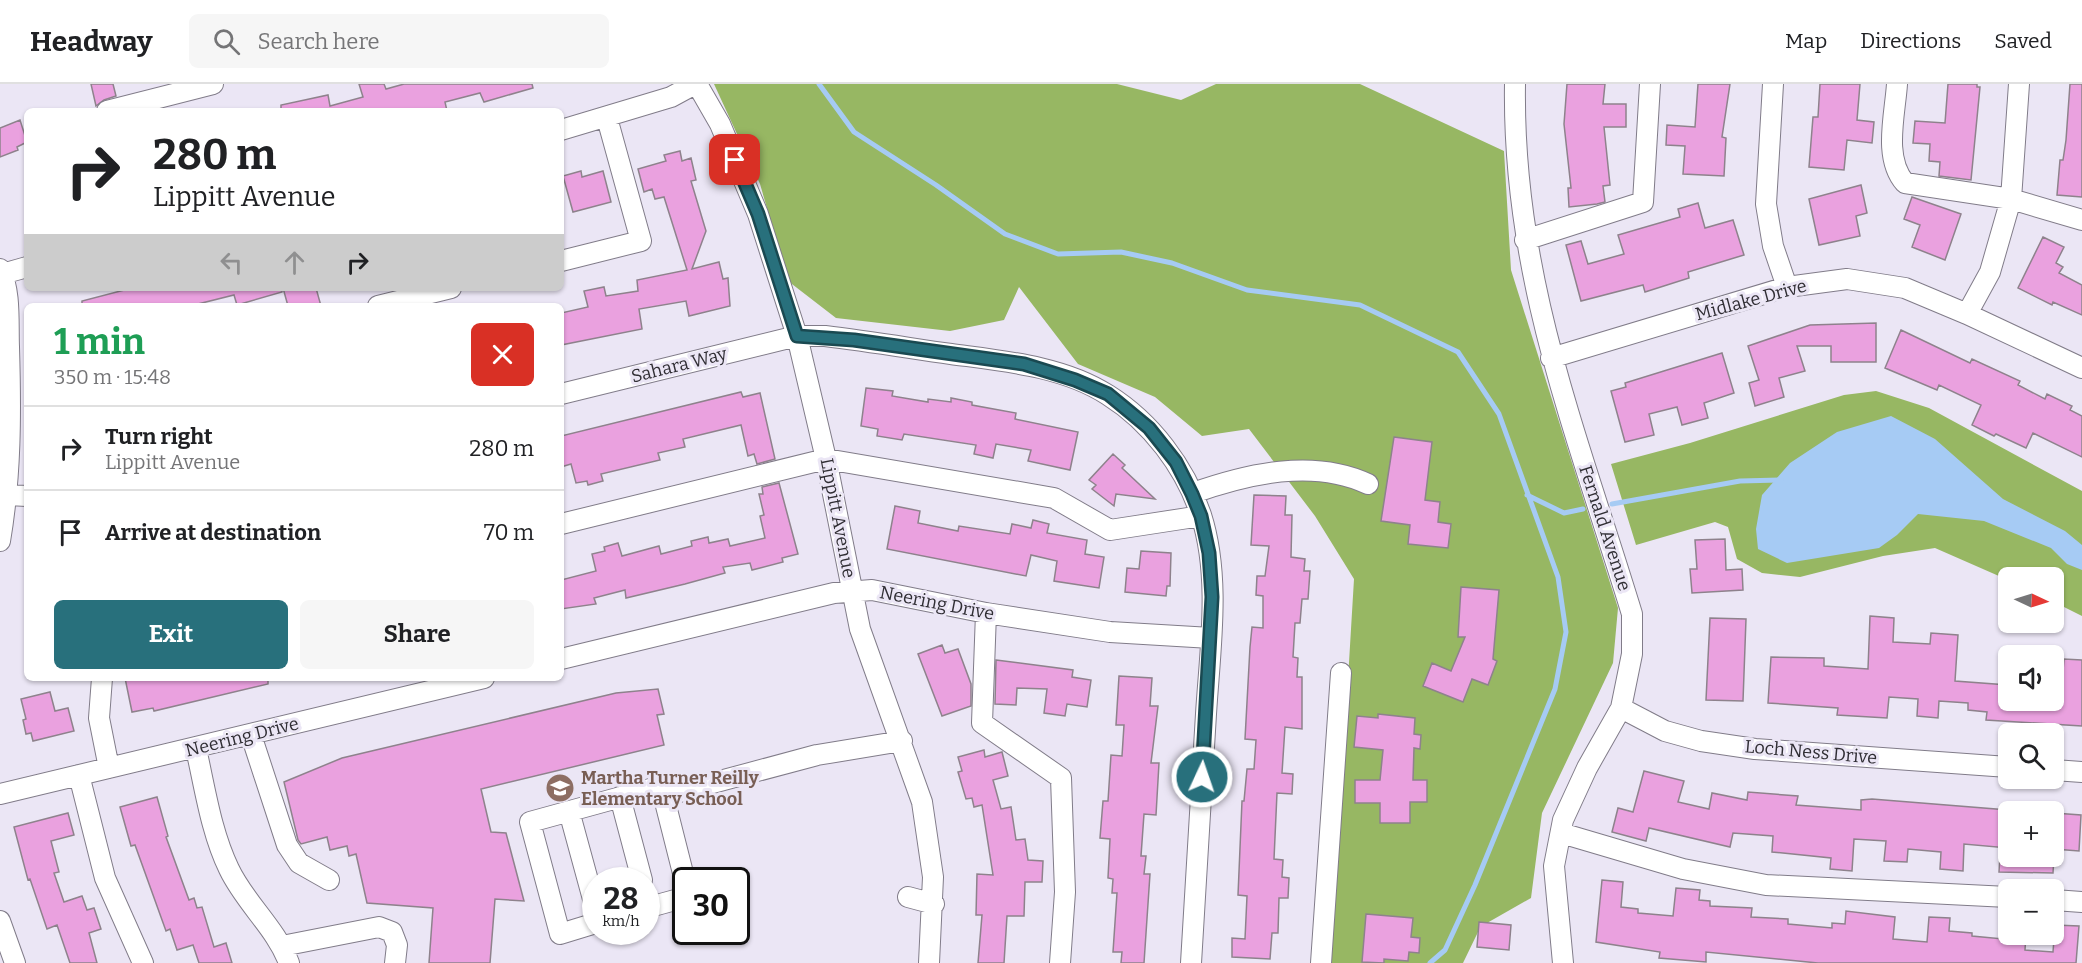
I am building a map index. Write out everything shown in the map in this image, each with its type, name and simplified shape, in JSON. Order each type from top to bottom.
[{"type":"street","points":[[119,108],[213,84]]},
{"type":"street","points":[[564,129],[671,97],[696,84]]},
{"type":"street","name":"Lippitt Avenue","points":[[696,84],[720,124],[758,214],[797,336],[826,459],[860,629],[922,802],[929,836],[934,904],[929,963]]},
{"type":"street","name":"Fernald Avenue","points":[[1515,84],[1515,141],[1525,240],[1551,358],[1632,614],[1632,654],[1621,708],[1587,768],[1563,820],[1554,866],[1563,963]]},
{"type":"street","points":[[1525,240],[1643,202],[1650,84]]},
{"type":"street","points":[[1773,84],[1766,204],[1773,246],[1787,287]]},
{"type":"street","points":[[1897,84],[1892,154],[1898,175],[1905,183],[2011,199],[2082,220]]},
{"type":"street","points":[[1967,314],[1990,272],[2011,199],[2019,84]]},
{"type":"street","points":[[564,260],[641,241],[607,118]]},
{"type":"street","points":[[0,541],[17,495],[19,385],[8,303],[1,272],[24,268]]},
{"type":"street","name":"Midlake Drive","points":[[1551,358],[1787,287],[1847,279],[1869,280],[1905,288],[1967,314],[2082,368]]},
{"type":"street","points":[[390,303],[439,291]]},
{"type":"street","name":"Sahara Way","points":[[564,393],[797,336],[854,340],[1024,364],[1075,380],[1108,394],[1149,428],[1176,462],[1192,494],[1201,516],[1209,553],[1210,638],[1191,963]]},
{"type":"street","points":[[564,523],[826,459],[1054,498],[1110,530],[1201,516]]},
{"type":"street","points":[[1192,494],[1231,480],[1301,470],[1329,472],[1368,484]]},
{"type":"street","name":"Neering Drive","points":[[564,658],[826,595],[872,590],[986,613],[1110,632],[1210,638]]},
{"type":"street","points":[[986,613],[982,723],[1061,778],[1065,892],[1060,963]]},
{"type":"street","points":[[1321,963],[1341,673]]},
{"type":"street","points":[[102,681],[99,717],[109,768]]},
{"type":"street","name":"Neering Drive","points":[[0,794],[472,681]]},
{"type":"street","name":"Loch Ness Drive","points":[[1621,708],[1665,730],[1712,743],[1755,749],[1998,766]]},
{"type":"street","points":[[251,735],[287,845],[299,863],[329,880]]},
{"type":"street","points":[[664,796],[817,755],[902,741]]},
{"type":"street","points":[[196,748],[219,843],[230,870],[285,954],[379,927],[392,932],[397,945],[395,963]]},
{"type":"street","points":[[2064,771],[2082,772]]},
{"type":"street","points":[[79,775],[105,878],[142,963]]},
{"type":"street","points":[[582,927],[560,934],[530,822],[661,786],[682,867]]},
{"type":"street","points":[[620,797],[639,867]]},
{"type":"street","points":[[569,811],[584,867]]},
{"type":"street","points":[[1561,833],[1683,868],[1766,885],[1998,897]]},
{"type":"street","points":[[908,897],[934,904]]},
{"type":"street","points":[[2064,901],[2082,902]]},
{"type":"street","points":[[0,921],[15,963]]},
{"type":"green space","points":[[714,84],[1117,84],[1181,100],[1216,84],[1360,84],[1504,151],[1511,270],[1618,608],[1613,663],[1542,813],[1531,898],[1487,923],[1478,932],[1463,963],[1331,963],[1354,579],[1315,516],[1249,429],[1202,436],[1155,397],[1078,364],[1019,287],[1004,320],[950,331],[836,318],[788,281],[760,184]]},
{"type":"green space","points":[[1876,391],[1929,408],[2082,491],[2082,616],[2064,607],[2064,567],[1998,567],[1998,576],[1935,548],[1883,556],[1800,577],[1762,573],[1737,559],[1728,527],[1715,522],[1636,545],[1611,464],[1690,443],[1844,395]]},
{"type":"water","points":[[1891,416],[1935,439],[2003,499],[2065,531],[2082,545],[2082,570],[2067,564],[2051,548],[1984,521],[1918,514],[1897,535],[1879,548],[1787,563],[1758,549],[1756,529],[1762,495],[1790,463],[1837,432]]},
{"type":"building","points":[[91,84],[113,84],[116,96],[96,106]]},
{"type":"building","points":[[359,84],[384,84],[386,89],[404,84],[532,84],[533,88],[484,102],[480,93],[445,102],[446,108],[281,108],[281,105],[328,95],[330,106],[363,97]]},
{"type":"building","points":[[1567,84],[1605,84],[1603,104],[1626,104],[1626,127],[1604,127],[1610,185],[1603,186],[1605,202],[1569,207],[1568,188],[1571,188],[1564,124]]},
{"type":"building","points":[[1698,84],[1730,84],[1722,137],[1726,138],[1724,176],[1683,174],[1685,146],[1666,145],[1667,125],[1695,127]]},
{"type":"building","points":[[1820,84],[1860,84],[1857,120],[1874,122],[1872,143],[1847,140],[1844,170],[1809,167],[1813,117],[1818,117]]},
{"type":"building","points":[[1948,84],[1977,84],[1977,87],[1980,87],[1971,180],[1939,176],[1940,162],[1929,161],[1930,144],[1913,143],[1915,121],[1945,123]]},
{"type":"building","points":[[2070,84],[2082,84],[2082,197],[2057,195],[2060,160],[2063,160],[2066,140]]},
{"type":"building","points":[[20,120],[24,133],[24,144],[17,147],[18,150],[0,157],[0,128]]},
{"type":"building","points":[[680,151],[682,161],[691,158],[696,180],[691,181],[706,231],[692,269],[719,262],[723,279],[728,278],[730,306],[689,316],[686,301],[639,309],[642,329],[564,344],[564,312],[588,307],[584,291],[604,287],[606,296],[638,291],[637,280],[687,270],[664,197],[655,199],[652,189],[644,192],[638,169],[666,161],[664,155]]},
{"type":"building","points":[[581,171],[582,177],[603,171],[611,202],[573,212],[564,176]]},
{"type":"building","points":[[1861,185],[1867,213],[1856,216],[1860,236],[1819,245],[1809,199]]},
{"type":"building","points":[[1912,197],[1961,214],[1945,260],[1912,247],[1920,225],[1904,219]]},
{"type":"building","points":[[1698,203],[1705,228],[1733,220],[1744,255],[1688,272],[1689,278],[1645,292],[1643,285],[1581,301],[1566,245],[1581,241],[1588,264],[1624,254],[1618,235],[1680,217],[1678,209]]},
{"type":"building","points":[[2043,237],[2064,247],[2056,263],[2063,267],[2059,273],[2082,285],[2082,315],[2053,302],[2052,305],[2018,288]]},
{"type":"building","points":[[120,291],[282,291],[244,303],[236,303],[234,295],[202,303],[82,303],[82,301]]},
{"type":"building","points":[[284,291],[317,291],[320,303],[287,303]]},
{"type":"building","points":[[1876,323],[1876,362],[1831,362],[1831,346],[1797,346],[1805,371],[1779,378],[1784,397],[1755,406],[1749,383],[1759,380],[1748,346],[1810,325]]},
{"type":"building","points":[[1901,330],[1970,363],[1972,359],[2020,381],[2018,385],[2045,399],[2047,394],[2072,406],[2070,410],[2082,416],[2082,457],[2033,433],[2026,448],[1996,434],[1994,436],[1972,425],[1981,405],[1939,385],[1937,390],[1885,368]]},
{"type":"building","points":[[1722,353],[1734,393],[1704,403],[1708,418],[1682,425],[1677,407],[1649,414],[1654,435],[1625,442],[1611,391],[1626,387],[1625,383]]},
{"type":"building","points":[[866,388],[893,391],[892,396],[928,402],[928,399],[951,402],[951,398],[972,402],[972,405],[1016,413],[1015,419],[1078,432],[1070,470],[1028,461],[1031,450],[996,444],[993,458],[974,454],[976,445],[904,434],[902,440],[877,436],[878,429],[861,426]]},
{"type":"building","points":[[741,392],[743,397],[760,393],[775,459],[757,464],[754,454],[748,456],[741,425],[683,439],[685,447],[658,453],[660,460],[601,474],[603,481],[588,485],[587,481],[576,483],[571,464],[564,466],[564,435]]},
{"type":"building","points":[[1394,437],[1432,442],[1425,500],[1440,502],[1438,522],[1451,524],[1448,548],[1408,544],[1410,525],[1381,521]]},
{"type":"building","points":[[1113,454],[1125,465],[1122,468],[1155,499],[1116,494],[1114,506],[1092,489],[1096,485],[1089,480]]},
{"type":"building","points":[[779,483],[798,554],[782,558],[783,562],[752,570],[750,563],[723,567],[725,573],[685,584],[626,598],[625,590],[594,598],[596,604],[564,609],[564,579],[596,571],[592,554],[605,551],[604,547],[618,543],[622,556],[659,546],[661,554],[692,546],[691,541],[708,537],[709,543],[728,539],[730,546],[765,538],[760,516],[764,515],[759,494],[763,494],[762,487]]},
{"type":"building","points":[[1254,495],[1286,496],[1285,515],[1292,515],[1291,557],[1305,559],[1304,571],[1310,571],[1308,599],[1302,599],[1300,623],[1295,623],[1293,657],[1298,658],[1297,677],[1302,677],[1302,729],[1285,727],[1282,773],[1293,774],[1292,794],[1277,793],[1274,859],[1283,860],[1282,877],[1289,878],[1288,898],[1279,898],[1278,933],[1272,933],[1270,959],[1232,957],[1232,938],[1245,939],[1247,896],[1238,895],[1242,801],[1244,801],[1247,769],[1254,769],[1256,740],[1245,739],[1250,647],[1252,627],[1263,628],[1263,596],[1256,595],[1257,576],[1265,576],[1269,546],[1251,545]]},
{"type":"building","points":[[895,506],[920,511],[918,523],[958,531],[959,526],[1010,534],[1012,524],[1031,528],[1033,520],[1049,524],[1047,533],[1087,540],[1085,554],[1104,557],[1099,588],[1054,581],[1057,561],[1031,555],[1026,576],[887,549]]},
{"type":"building","points":[[1725,539],[1726,570],[1742,569],[1743,590],[1692,593],[1690,569],[1697,569],[1695,540]]},
{"type":"building","points":[[1141,551],[1171,553],[1170,586],[1167,586],[1166,596],[1125,592],[1127,568],[1139,569]]},
{"type":"building","points":[[1461,587],[1499,590],[1493,659],[1497,661],[1488,685],[1472,679],[1463,702],[1423,686],[1432,663],[1451,671],[1465,637],[1458,637]]},
{"type":"building","points":[[1870,616],[1894,618],[1893,642],[1930,644],[1931,633],[1958,635],[1955,681],[1998,684],[1998,711],[2064,711],[2064,659],[2082,660],[2082,726],[2064,725],[2064,723],[1986,720],[1987,712],[1968,710],[1968,703],[1939,701],[1938,718],[1917,716],[1918,699],[1889,697],[1887,718],[1837,715],[1838,708],[1768,703],[1771,657],[1824,658],[1824,666],[1868,669]]},
{"type":"building","points":[[1710,618],[1746,619],[1743,701],[1706,700]]},
{"type":"building","points":[[942,645],[945,653],[958,649],[971,684],[971,706],[942,716],[918,654]]},
{"type":"building","points":[[996,660],[1073,670],[1072,677],[1091,680],[1087,707],[1067,704],[1065,716],[1044,713],[1047,689],[1017,688],[1016,705],[995,704]]},
{"type":"building","points":[[1119,676],[1152,678],[1150,706],[1158,706],[1151,763],[1159,763],[1156,815],[1144,814],[1141,856],[1146,856],[1144,874],[1150,874],[1144,963],[1121,963],[1122,952],[1113,952],[1117,893],[1112,893],[1113,879],[1108,878],[1110,839],[1100,838],[1103,801],[1108,801],[1111,755],[1122,756],[1124,725],[1116,725]]},
{"type":"building","points":[[126,681],[268,681],[268,684],[154,711],[153,708],[132,712]]},
{"type":"building","points":[[658,689],[664,714],[657,715],[664,745],[481,789],[491,832],[506,833],[524,901],[495,899],[490,963],[429,963],[433,908],[367,903],[356,854],[349,856],[347,846],[330,850],[327,837],[301,844],[298,840],[284,782],[342,758],[616,693]]},
{"type":"building","points":[[50,692],[55,711],[68,708],[74,731],[33,741],[31,733],[26,734],[23,720],[26,719],[21,699]]},
{"type":"building","points":[[1378,714],[1415,718],[1414,734],[1421,735],[1420,749],[1414,748],[1413,780],[1427,780],[1427,802],[1410,802],[1410,823],[1380,823],[1380,803],[1355,803],[1355,780],[1380,780],[1383,750],[1354,747],[1357,716],[1378,718]]},
{"type":"building","points":[[984,750],[985,757],[1002,752],[1008,776],[993,780],[1001,809],[1011,807],[1016,840],[1025,839],[1028,860],[1043,861],[1042,882],[1025,882],[1024,916],[1007,916],[1004,963],[978,963],[982,915],[976,915],[977,874],[993,875],[982,805],[974,807],[972,798],[966,799],[958,772],[962,771],[958,757]]},
{"type":"building","points":[[1644,771],[1684,781],[1678,802],[1709,809],[1712,793],[1747,800],[1748,792],[1798,796],[1796,805],[1861,810],[1861,800],[1872,799],[1998,809],[1998,847],[1964,844],[1963,871],[1940,869],[1941,852],[1908,849],[1907,862],[1884,861],[1886,841],[1854,839],[1852,871],[1830,869],[1831,858],[1772,852],[1773,836],[1733,833],[1730,847],[1649,828],[1646,841],[1612,832],[1618,808],[1633,812]]},
{"type":"building","points":[[157,797],[168,836],[166,837],[189,900],[194,898],[197,908],[202,907],[214,947],[226,943],[232,963],[199,963],[193,945],[177,950],[170,929],[166,931],[135,845],[131,846],[120,807]]},
{"type":"building","points":[[68,813],[74,835],[51,841],[59,872],[54,873],[64,902],[82,896],[87,910],[94,908],[101,929],[89,933],[97,963],[70,963],[57,925],[47,929],[30,879],[28,880],[14,827]]},
{"type":"building","points":[[2064,814],[2081,815],[2079,851],[2064,850]]},
{"type":"building","points":[[1999,867],[2053,867],[2053,873],[1999,872]]},
{"type":"building","points":[[1602,880],[1623,882],[1621,907],[1638,909],[1638,913],[1673,916],[1676,888],[1700,890],[1699,900],[1710,901],[1710,906],[1752,908],[1751,917],[1788,919],[1788,924],[1832,928],[1832,923],[1845,924],[1846,911],[1895,917],[1893,939],[1927,942],[1929,917],[1950,918],[1949,931],[1998,939],[1998,945],[2025,945],[2025,950],[2053,952],[2054,945],[2064,945],[2064,925],[2079,926],[2076,963],[1818,963],[1706,952],[1706,962],[1659,958],[1660,952],[1596,942]]},
{"type":"building","points":[[1366,914],[1413,918],[1411,937],[1420,938],[1419,953],[1409,952],[1408,961],[1384,959],[1384,963],[1362,962]]},
{"type":"building","points":[[1479,922],[1511,925],[1509,950],[1477,947]]},
{"type":"waterway","points":[[819,84],[854,132],[936,185],[1005,234],[1058,254],[1121,252],[1172,263],[1247,290],[1360,305],[1458,352],[1499,414],[1558,577],[1566,632],[1555,689],[1475,885],[1445,950],[1430,963]]},
{"type":"waterway","points":[[1612,504],[1740,481],[1781,480]]},
{"type":"waterway","points":[[1527,495],[1564,513],[1583,509]]},
{"type":"place","name":"Martha Turner Reilly Elementary School","points":[[560,788]]},
{"type":"route","points":[[735,160],[758,214],[797,336],[825,336],[1024,364],[1075,380],[1108,394],[1149,428],[1176,462],[1201,516],[1209,553],[1212,597],[1202,777]]}]
